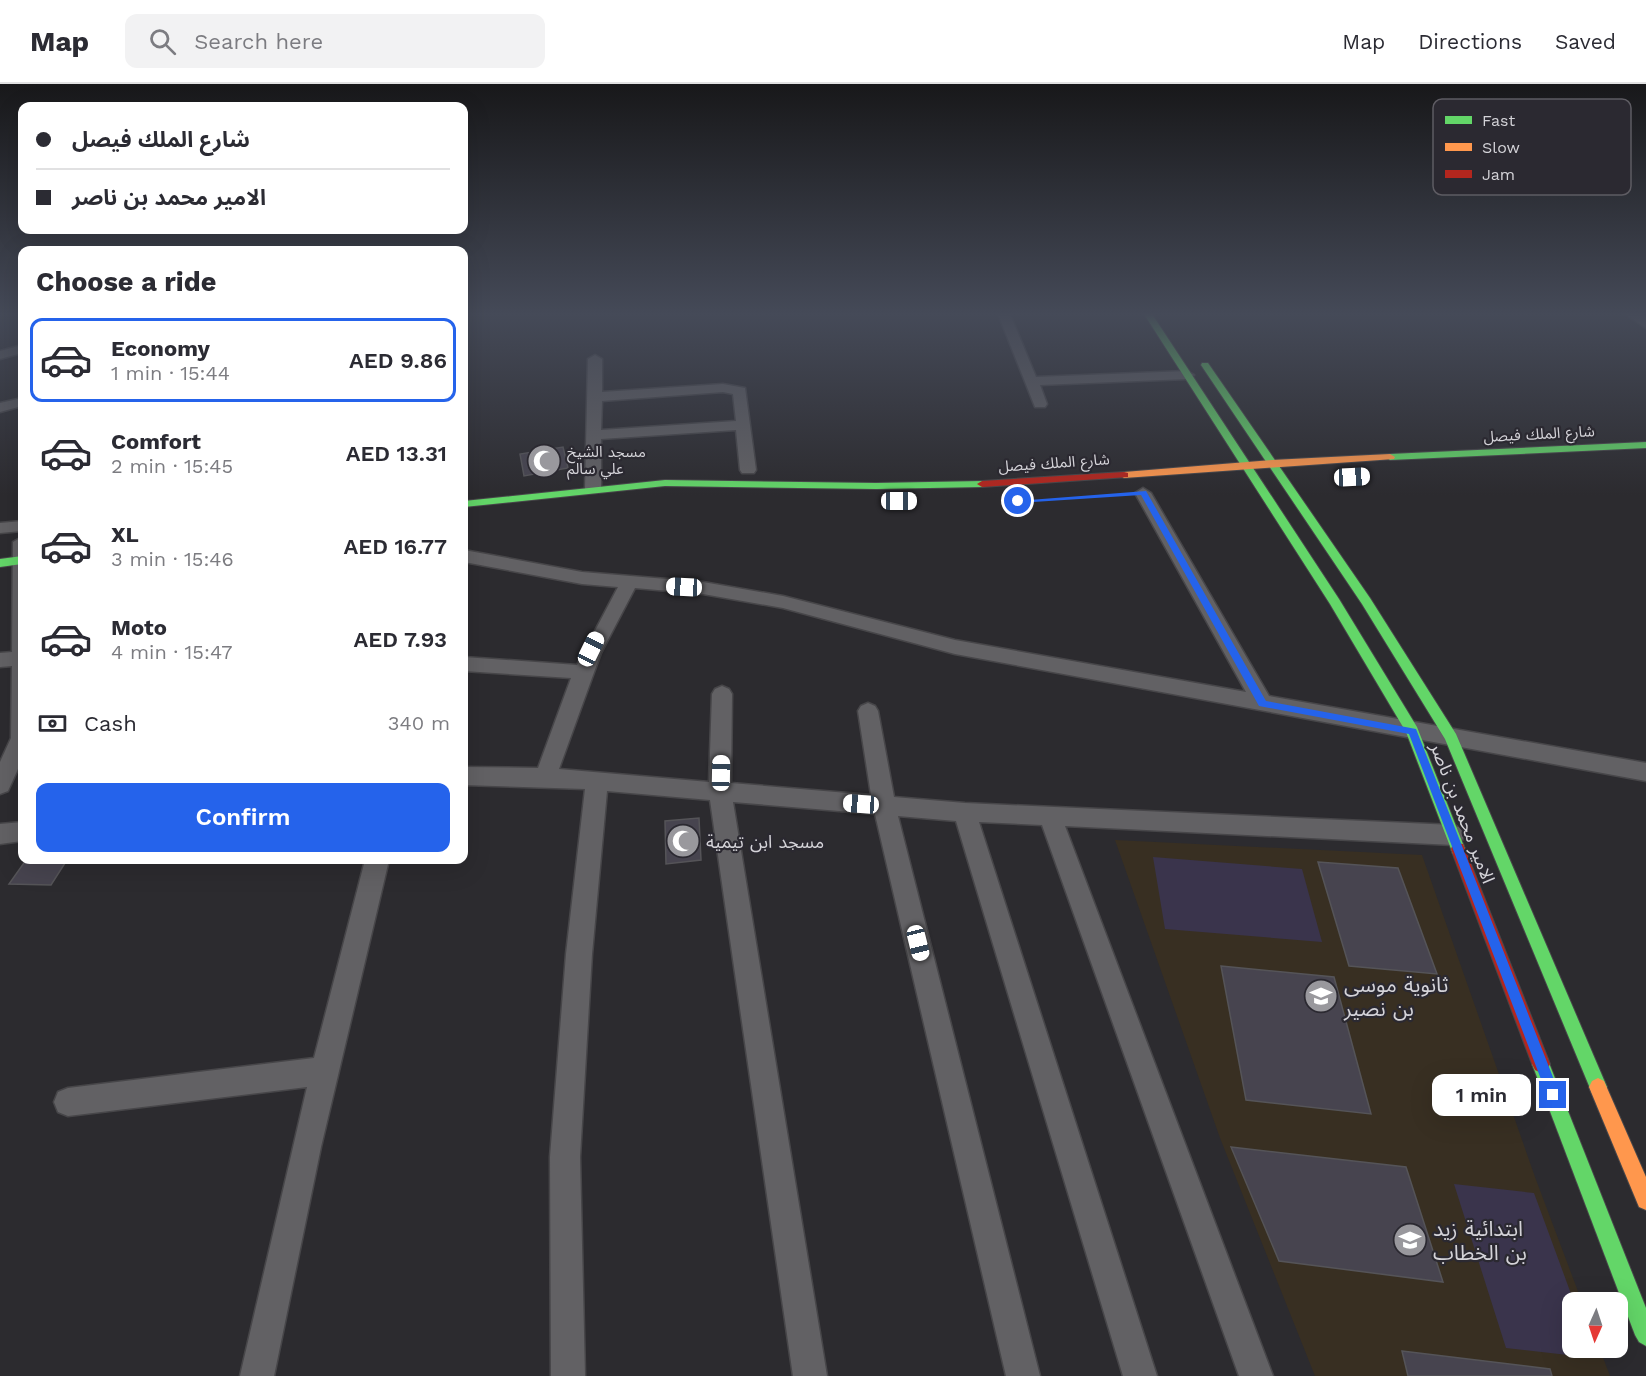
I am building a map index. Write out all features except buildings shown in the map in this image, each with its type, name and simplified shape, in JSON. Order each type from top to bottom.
[{"type":"main road","name":"الامير محمد بن ناصر","points":[[1212,374],[1272,463],[1290,481],[1451,738],[1646,1200]]},
{"type":"main road","name":"الامير محمد بن ناصر","points":[[1187,375],[1246,465],[1252,484],[1335,602],[1412,731],[1646,1335]]},
{"type":"main road","name":"شارع الملك فيصل","points":[[468,504],[665,483],[876,486],[1030,483],[1272,463],[1646,445]]},
{"type":"main road","points":[[1252,484],[1290,481]]},
{"type":"main road","points":[[468,515],[600,501],[664,498]]},
{"type":"main road","points":[[0,563],[18,565]]},
{"type":"street","points":[[593,489],[595,374]]},
{"type":"street","points":[[1027,374],[1040,404]]},
{"type":"street","points":[[1030,381],[1187,375]]},
{"type":"street","points":[[594,397],[733,389],[742,395],[748,470]]},
{"type":"street","points":[[0,408],[18,403]]},
{"type":"street","points":[[594,435],[744,425]]},
{"type":"street","points":[[1143,493],[1263,704]]},
{"type":"street","points":[[0,528],[18,526]]},
{"type":"street","points":[[468,557],[582,578],[629,584],[703,588],[783,602],[954,647],[1646,772]]},
{"type":"street","points":[[546,777],[581,672],[605,619],[629,584]]},
{"type":"street","points":[[0,660],[18,658]]},
{"type":"street","points":[[468,664],[581,672]]},
{"type":"street","points":[[722,694],[720,793],[810,1376]]},
{"type":"street","points":[[868,711],[884,806],[1023,1376]]},
{"type":"street","points":[[0,785],[18,747]]},
{"type":"street","points":[[468,776],[546,777],[965,812],[1453,835]]},
{"type":"street","points":[[568,1376],[565,1157],[579,954],[597,783]]},
{"type":"street","points":[[965,812],[1140,1376]]},
{"type":"street","points":[[1050,816],[1256,1376]]},
{"type":"street","points":[[0,834],[18,832]]},
{"type":"street","points":[[257,1376],[306,1147],[376,864]]},
{"type":"street","points":[[68,1102],[325,1071]]},
{"type":"shaded area","points":[[1115,840],[1422,855],[1535,1177],[1578,1292],[1562,1292],[1562,1358],[1603,1358],[1610,1376],[1315,1376],[1220,1138]]},
{"type":"shaded area","points":[[1153,857],[1302,869],[1322,942],[1165,929]]},
{"type":"shaded area","points":[[1454,1184],[1534,1193],[1570,1292],[1562,1292],[1562,1354],[1506,1348]]},
{"type":"traffic: fast","points":[[1187,374],[1335,602],[1412,731],[1458,849]]},
{"type":"traffic: fast","points":[[1211,374],[1366,601],[1451,738],[1598,1087]]},
{"type":"traffic: fast","points":[[1390,457],[1646,445]]},
{"type":"traffic: fast","points":[[468,504],[665,483],[876,486],[982,484]]},
{"type":"traffic: fast","points":[[0,563],[18,561]]},
{"type":"traffic: fast","points":[[1541,1064],[1646,1335]]},
{"type":"traffic: slow","points":[[1124,475],[1272,463],[1390,457]]},
{"type":"traffic: slow","points":[[1598,1087],[1646,1200]]},
{"type":"traffic: jam","points":[[982,484],[1124,475]]},
{"type":"traffic: jam","points":[[1458,849],[1541,1064]]},
{"type":"place","name":"مسجد الشيخ علي سالم","points":[[544,461]]},
{"type":"place","name":"مسجد ابن تيمية","points":[[683,841]]},
{"type":"place","name":"ثانوية موسى بن نصير","points":[[1321,996]]},
{"type":"place","name":"ابتدائية زيد بن الخطاب","points":[[1410,1240]]},
{"type":"route","points":[[1018,501],[1143,493],[1263,704],[1412,731],[1553,1095]]}]
